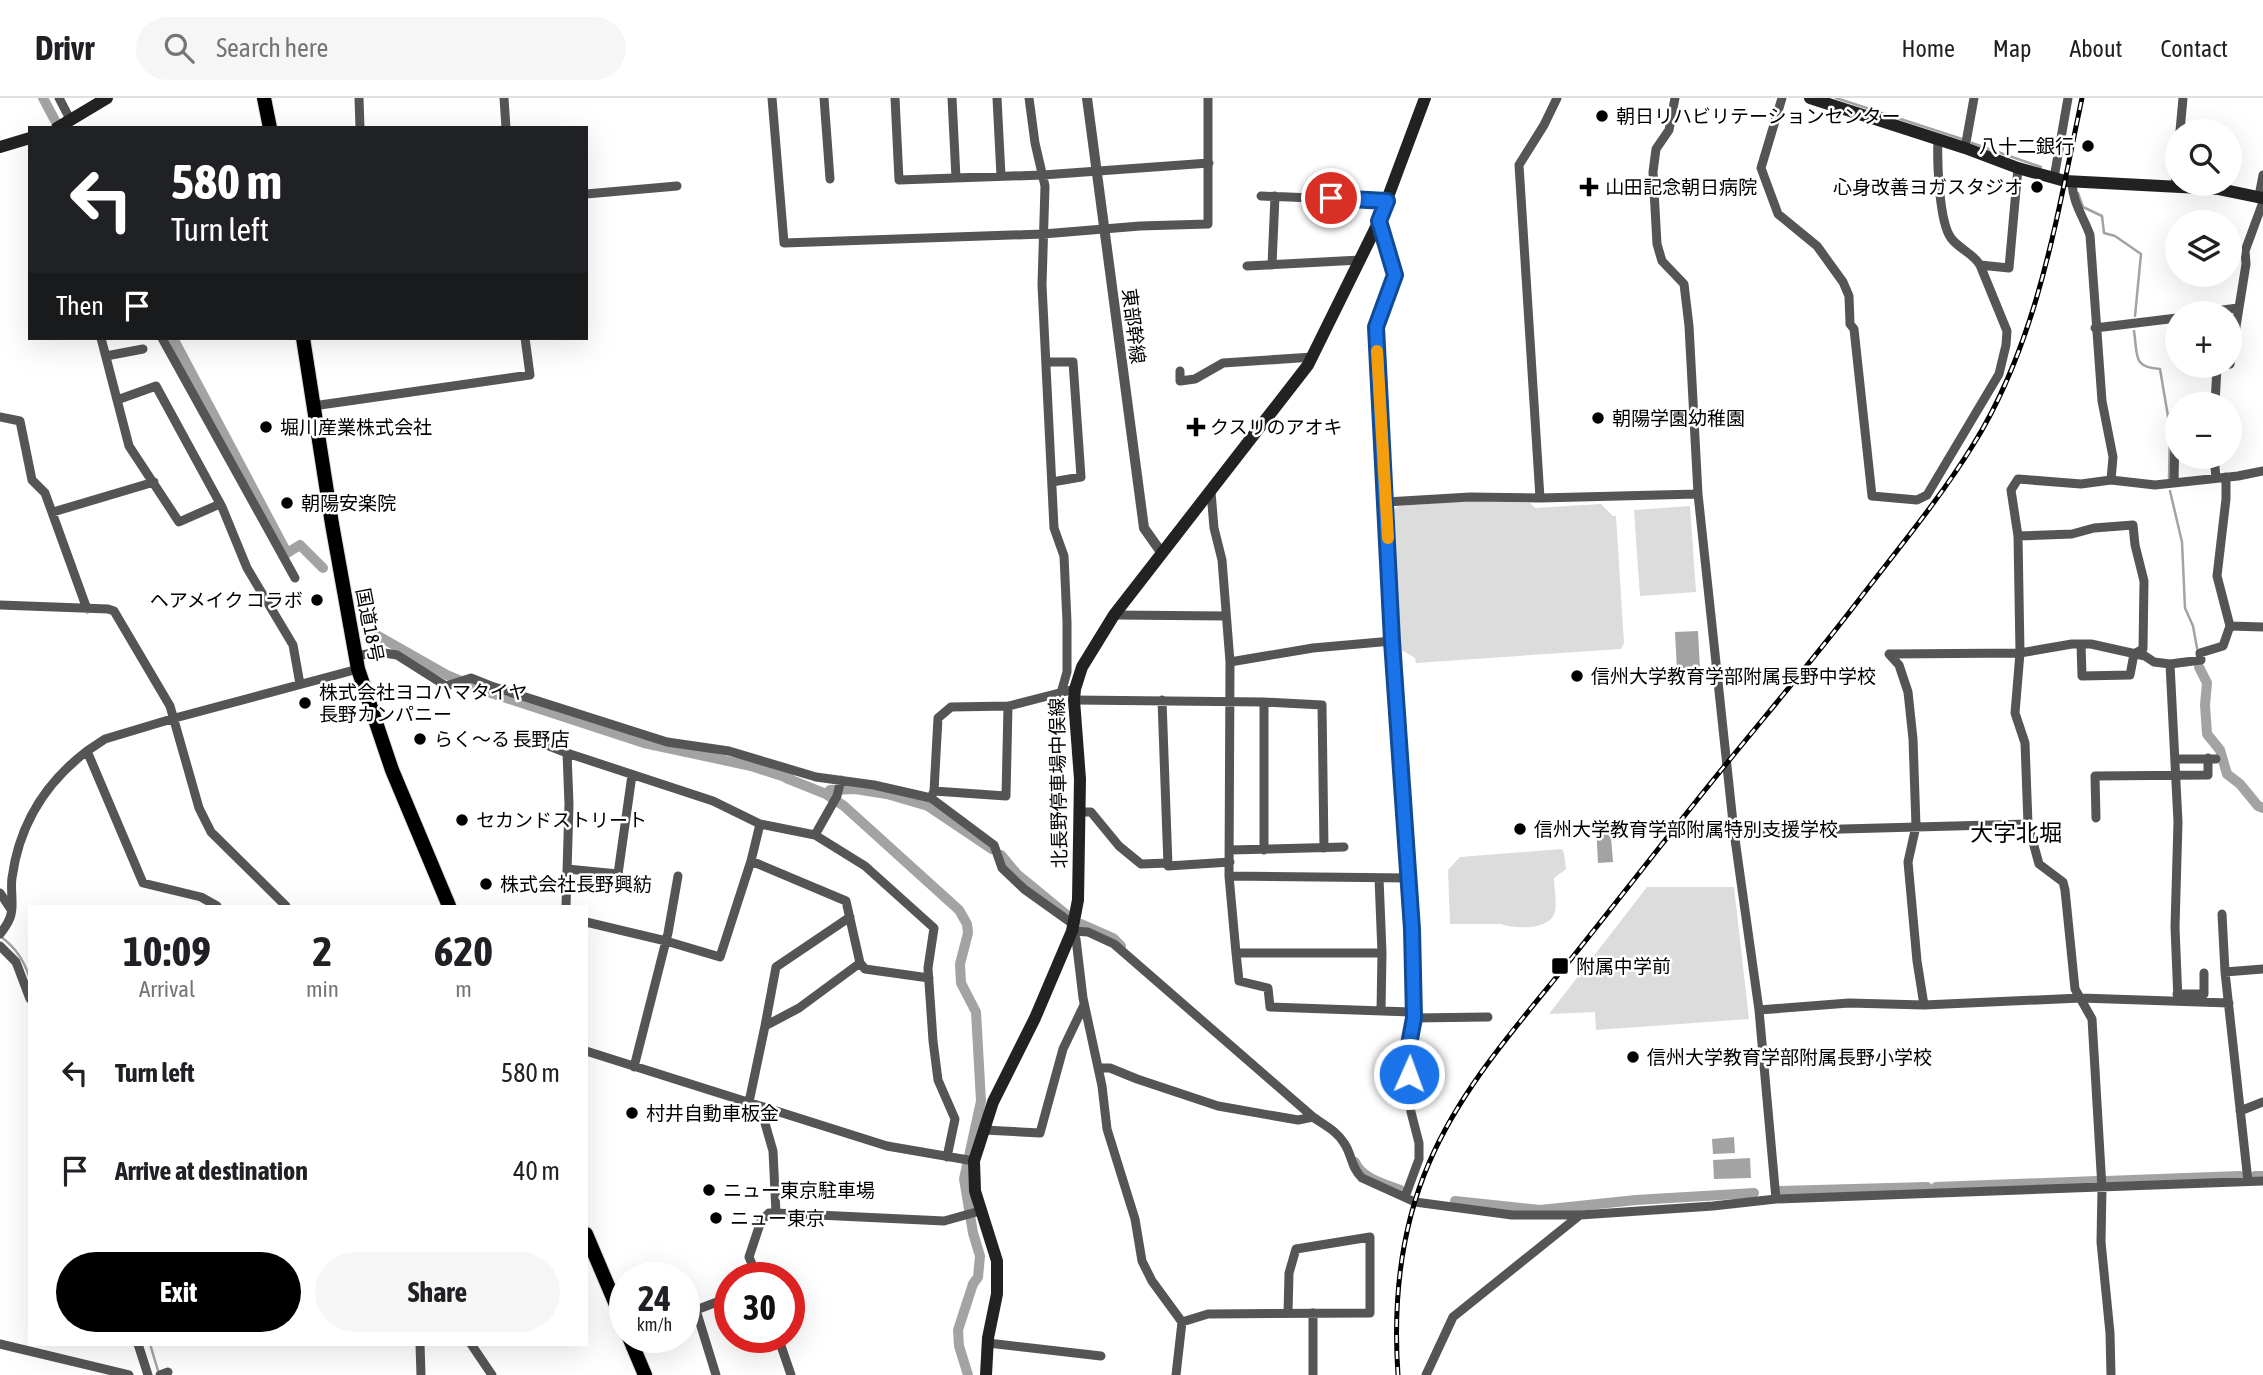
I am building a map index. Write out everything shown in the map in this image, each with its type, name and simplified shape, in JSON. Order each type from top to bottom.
[{"type":"highway","points":[[264,98],[270,126]]},
{"type":"highway","name":"国道18号","points":[[303,340],[357,663],[392,770],[449,905]]},
{"type":"highway","points":[[588,1239],[609,1288]]},
{"type":"highway","points":[[636,1353],[645,1375]]},
{"type":"main road","points":[[61,126],[107,98]]},
{"type":"main road","name":"北長野停車場中俣線","points":[[986,1375],[988,1343],[997,1294],[997,1261],[973,1213],[975,1191],[969,1160],[984,1130],[993,1102],[1035,1018],[1073,927],[1078,900],[1080,812],[1074,694],[1082,667],[1114,615],[1161,552],[1212,492],[1313,357],[1379,221],[1425,98]]},
{"type":"main road","points":[[1810,98],[2018,168],[2072,183],[2165,186]]},
{"type":"main road","points":[[0,147],[28,139]]},
{"type":"main road","points":[[2242,195],[2262,199]]},
{"type":"street","points":[[59,98],[71,121]]},
{"type":"street","points":[[359,98],[360,126]]},
{"type":"street","points":[[504,98],[506,126]]},
{"type":"street","points":[[772,98],[785,243],[1043,234],[1208,224],[1208,98]]},
{"type":"street","points":[[824,98],[830,179]]},
{"type":"street","points":[[895,98],[899,180],[1044,175],[1209,163]]},
{"type":"street","points":[[952,98],[956,178]]},
{"type":"street","points":[[997,98],[1001,176]]},
{"type":"street","points":[[1029,98],[1035,144],[1044,175],[1042,285],[1054,527],[1063,556],[1065,595],[1067,672],[1061,692]]},
{"type":"street","name":"東部幹線","points":[[1087,98],[1144,528],[1161,552]]},
{"type":"street","points":[[1541,498],[1519,165],[1545,125],[1557,98]]},
{"type":"street","points":[[1675,98],[1669,130],[1656,149],[1653,172],[1657,244],[1662,261],[1684,284],[1689,326],[1698,494],[1734,832],[1759,1010],[1776,1199]]},
{"type":"street","points":[[1782,98],[1761,168],[1778,214],[1817,246],[1843,282],[1849,296],[1850,324],[1854,329],[1861,381],[1872,496],[1917,500],[1927,495],[1999,374],[2006,345],[2007,331],[1980,265],[1952,240],[1947,230],[1937,168],[1938,139]]},
{"type":"street","points":[[1965,148],[1975,98]]},
{"type":"street","points":[[2054,178],[2068,98]]},
{"type":"street","points":[[2181,119],[2183,98]]},
{"type":"street","points":[[1980,265],[2009,268],[2018,168]]},
{"type":"street","points":[[2239,301],[2246,264],[2245,251],[2262,199],[2263,175]]},
{"type":"street","points":[[2072,183],[2073,200],[2090,235],[2102,401],[2113,457],[2111,480]]},
{"type":"street","points":[[588,194],[677,186]]},
{"type":"street","points":[[1261,196],[1387,201]]},
{"type":"street","points":[[1272,265],[1275,196]]},
{"type":"street","points":[[1379,221],[1395,275],[1376,327],[1392,641],[1410,878],[1414,1018],[1407,1055],[1411,1112],[1419,1143],[1419,1159],[1405,1198]]},
{"type":"street","points":[[1247,266],[1360,260]]},
{"type":"street","points":[[2095,328],[2165,319]]},
{"type":"street","points":[[102,340],[129,446],[179,522],[220,504]]},
{"type":"street","points":[[163,340],[295,578]]},
{"type":"street","points":[[313,406],[530,375],[525,340]]},
{"type":"street","points":[[106,356],[142,349]]},
{"type":"street","points":[[1180,371],[1180,381],[1195,379],[1223,363],[1313,357]]},
{"type":"street","points":[[1046,362],[1073,362],[1081,477],[1052,482]]},
{"type":"street","points":[[117,400],[156,386],[220,504],[247,568],[293,645],[300,684]]},
{"type":"street","points":[[0,417],[20,421],[32,481],[45,493],[87,609]]},
{"type":"street","points":[[2174,469],[2174,483]]},
{"type":"street","points":[[1924,1005],[1908,862],[1916,826],[1913,738],[1908,692],[1899,665],[1889,654],[2020,653],[2091,644],[2145,656],[2154,662],[2170,664],[2201,660],[2200,653],[2223,646],[2230,626],[2217,576],[2226,499],[2218,469]]},
{"type":"street","points":[[2111,1375],[2110,1333],[2101,1242],[2102,1187],[2092,1019],[2075,989],[2066,890],[2063,882],[2039,864],[2028,824],[2025,743],[2015,713],[2020,653],[2018,536],[2011,491],[2018,479],[2081,484],[2111,480],[2155,485],[2263,471]]},
{"type":"street","points":[[53,512],[154,482]]},
{"type":"street","points":[[1212,492],[1214,528],[1222,560],[1230,662],[1229,876],[1239,981],[1268,988],[1270,1007],[1411,1012],[1414,1018]]},
{"type":"street","points":[[1386,502],[1470,497],[1698,494]]},
{"type":"street","points":[[2018,536],[2072,534],[2094,528],[2133,525],[2144,581],[2143,649],[2134,654]]},
{"type":"street","points":[[0,605],[114,611],[175,718],[198,808],[211,832],[285,905]]},
{"type":"street","points":[[1114,615],[1226,616]]},
{"type":"street","points":[[2230,626],[2263,627]]},
{"type":"street","points":[[1230,662],[1313,648],[1392,641]]},
{"type":"street","points":[[2081,644],[2081,676],[2130,675],[2134,654]]},
{"type":"street","points":[[1,932],[11,919],[11,881],[16,852],[26,823],[43,794],[87,751],[105,739],[300,684],[357,663],[378,652],[397,655],[446,686],[471,678],[491,687],[667,742],[729,751],[816,777],[837,792],[874,785],[932,795],[1006,796],[1008,706]]},
{"type":"street","points":[[2170,664],[2178,821],[2175,927],[2178,997]]},
{"type":"street","points":[[932,795],[938,718],[951,707],[1008,706],[1061,692],[1161,700],[1322,705],[1324,848]]},
{"type":"street","points":[[1161,700],[1168,866],[1230,862]]},
{"type":"street","points":[[1264,702],[1264,850]]},
{"type":"street","points":[[531,739],[713,801],[760,824],[815,835],[865,866],[931,923],[934,928],[929,978],[938,1080],[955,1119],[947,1157]]},
{"type":"street","points":[[87,751],[143,883],[201,897],[215,905]]},
{"type":"street","points":[[566,905],[567,753]]},
{"type":"street","points":[[2096,818],[2095,776],[2208,775],[2212,758],[2176,759]]},
{"type":"street","points":[[567,869],[618,874],[632,775]]},
{"type":"street","points":[[815,835],[837,792]]},
{"type":"street","points":[[932,795],[993,845],[1002,867],[1017,882],[1073,927],[1114,944],[1312,1117],[1335,1132],[1345,1144],[1355,1172],[1362,1178],[1415,1202],[1512,1215],[1580,1214],[1713,1206],[1776,1199],[2263,1181]]},
{"type":"street","points":[[1080,812],[1091,812],[1119,846],[1141,864],[1168,863]]},
{"type":"street","points":[[588,922],[720,957],[760,824]]},
{"type":"street","points":[[1734,832],[2028,824]]},
{"type":"street","points":[[1230,850],[1344,848]]},
{"type":"street","points":[[751,861],[846,901],[860,963],[865,969],[929,978]]},
{"type":"street","points":[[635,1067],[666,941],[678,876]]},
{"type":"street","points":[[1229,876],[1410,878]]},
{"type":"street","points":[[1379,878],[1381,1011]]},
{"type":"street","points":[[0,893],[10,908]]},
{"type":"street","points":[[2222,914],[2225,972],[2248,1181]]},
{"type":"street","points":[[749,1102],[776,967],[850,917]]},
{"type":"street","points":[[1073,927],[1107,1129],[1135,1219],[1142,1261],[1152,1281],[1182,1322],[1176,1375]]},
{"type":"street","points":[[0,946],[16,962],[28,994]]},
{"type":"street","points":[[1236,953],[1382,953]]},
{"type":"street","points":[[765,1026],[800,1008],[860,963]]},
{"type":"street","points":[[2225,972],[2263,969]]},
{"type":"street","points":[[1759,1010],[1849,1003],[1924,1005],[2178,997],[2204,994],[2204,973]]},
{"type":"street","points":[[2178,997],[2229,1003]]},
{"type":"street","points":[[984,1130],[1040,1133],[1063,1049],[1084,1005]]},
{"type":"street","points":[[1414,1018],[1488,1017]]},
{"type":"street","points":[[588,1053],[887,1146],[969,1160]]},
{"type":"street","points":[[1098,1068],[1110,1068],[1218,1105],[1298,1120],[1312,1117]]},
{"type":"street","points":[[2240,1111],[2263,1102]]},
{"type":"street","points":[[760,1106],[773,1151],[776,1213]]},
{"type":"street","points":[[751,1262],[749,1257],[761,1221],[769,1213],[944,1221],[973,1213]]},
{"type":"street","points":[[1426,1375],[1453,1317],[1580,1214]]},
{"type":"street","points":[[1182,1322],[1208,1314],[1370,1313],[1370,1237],[1296,1249],[1289,1273],[1289,1313]]},
{"type":"street","points":[[714,1303],[696,1310],[716,1375]]},
{"type":"street","points":[[1313,1313],[1313,1375]]},
{"type":"street","points":[[988,1343],[1101,1356]]},
{"type":"street","points":[[0,1344],[129,1375]]},
{"type":"street","points":[[139,1346],[148,1375]]},
{"type":"street","points":[[421,1346],[421,1375]]},
{"type":"street","points":[[472,1346],[492,1375]]},
{"type":"street","points":[[783,1353],[791,1375]]},
{"type":"shaded area","points":[[1471,501],[1530,503],[1535,508],[1601,504],[1616,516],[1624,643],[1621,649],[1416,663],[1415,658],[1400,649],[1393,510],[1398,506]]},
{"type":"shaded area","points":[[1690,506],[1696,592],[1640,596],[1634,510]]},
{"type":"shaded area","points":[[1698,631],[1700,669],[1677,670],[1675,632]]},
{"type":"shaded area","points":[[1610,824],[1613,862],[1598,863],[1596,825]]},
{"type":"shaded area","points":[[1562,849],[1566,869],[1554,878],[1555,911],[1547,922],[1532,927],[1450,924],[1448,870],[1460,857]]},
{"type":"shaded area","points":[[1647,887],[1734,887],[1749,1019],[1596,1030],[1595,1012],[1549,1014]]},
{"type":"shaded area","points":[[1734,1137],[1735,1153],[1713,1154],[1712,1139]]},
{"type":"shaded area","points":[[1750,1158],[1751,1178],[1714,1179],[1713,1160]]},
{"type":"waterway","points":[[43,98],[58,126]]},
{"type":"waterway","points":[[1836,98],[1962,139]]},
{"type":"waterway","points":[[1972,143],[2041,167]]},
{"type":"waterway","points":[[2078,193],[2083,207],[2102,216],[2104,233],[2115,236],[2141,254],[2135,316]]},
{"type":"waterway","points":[[2134,331],[2138,359],[2145,366],[2160,369],[2170,428],[2169,478]]},
{"type":"waterway","points":[[174,340],[287,553],[300,545],[323,568]]},
{"type":"waterway","points":[[2170,491],[2182,542],[2185,608],[2193,626],[2197,648]]},
{"type":"waterway","points":[[373,633],[447,675],[485,691],[644,743],[751,766],[791,779]]},
{"type":"waterway","points":[[2199,667],[2207,683],[2207,734],[2220,750],[2227,774],[2263,808]]},
{"type":"waterway","points":[[786,778],[826,794],[844,806],[959,910],[967,924],[968,933],[960,964],[961,983],[976,1012],[981,1101],[964,1179],[973,1233],[980,1256],[978,1277],[973,1284],[958,1330],[959,1346],[968,1375]]},
{"type":"waterway","points":[[830,790],[855,789],[887,794],[928,806],[992,849]]},
{"type":"waterway","points":[[1001,855],[1017,874],[1067,915]]},
{"type":"waterway","points":[[1081,924],[1113,938],[1121,946]]},
{"type":"waterway","points":[[0,936],[19,955],[28,974]]},
{"type":"waterway","points":[[1355,1162],[1368,1176],[1400,1190]]},
{"type":"waterway","points":[[2105,1181],[2240,1176]]},
{"type":"waterway","points":[[2255,1176],[2263,1176]]},
{"type":"waterway","points":[[1936,1187],[2097,1181]]},
{"type":"waterway","points":[[1779,1191],[1927,1187]]},
{"type":"waterway","points":[[1455,1201],[1540,1210],[1636,1200],[1754,1193]]},
{"type":"waterway","points":[[151,1346],[159,1374]]},
{"type":"railway","points":[[1398,1375],[1398,1294],[1405,1241],[1419,1188],[1443,1133],[1498,1049],[1842,622],[1932,505],[1973,445],[2014,364],[2029,321],[2054,232],[2082,98]]},
{"type":"slow traffic","points":[[1377,351],[1388,538]]},
{"type":"place","name":"朝日リハビリテーションセンター","points":[[1602,116]]},
{"type":"place","name":"八十二銀行","points":[[2088,146]]},
{"type":"place","name":"山田記念朝日病院","points":[[1589,187]]},
{"type":"place","name":"心身改善ヨガスタジオ","points":[[2037,187]]},
{"type":"place","name":"朝陽学園幼稚園","points":[[1598,418]]},
{"type":"place","name":"堀川産業株式会社","points":[[266,427]]},
{"type":"place","name":"クスリのアオキ","points":[[1196,427]]},
{"type":"place","name":"朝陽安楽院","points":[[287,503]]},
{"type":"place","name":"ヘアメイク コラボ","points":[[317,600]]},
{"type":"place","name":"信州大学教育学部附属長野中学校","points":[[1577,676]]},
{"type":"place","name":"株式会社ヨコハマタイヤ 長野カンパニー","points":[[305,703]]},
{"type":"place","name":"らく〜る 長野店","points":[[420,739]]},
{"type":"place","name":"セカンドストリート","points":[[462,820]]},
{"type":"place","name":"信州大学教育学部附属特別支援学校","points":[[1520,829]]},
{"type":"place","name":"株式会社長野興紡","points":[[486,884]]},
{"type":"place","name":"附属中学前","points":[[1560,966]]},
{"type":"place","name":"信州大学教育学部附属長野小学校","points":[[1633,1057]]},
{"type":"place","name":"村井自動車板金","points":[[632,1113]]},
{"type":"place","name":"ニュー東京駐車場","points":[[709,1190]]},
{"type":"place","name":"ニュー東京","points":[[716,1218]]},
{"type":"district","name":"大字北堀","points":[[2016,833]]},
{"type":"route","points":[[1331,198],[1387,201],[1379,221],[1395,275],[1376,327],[1392,641],[1412,929],[1414,1018],[1407,1055],[1409,1074]]}]
